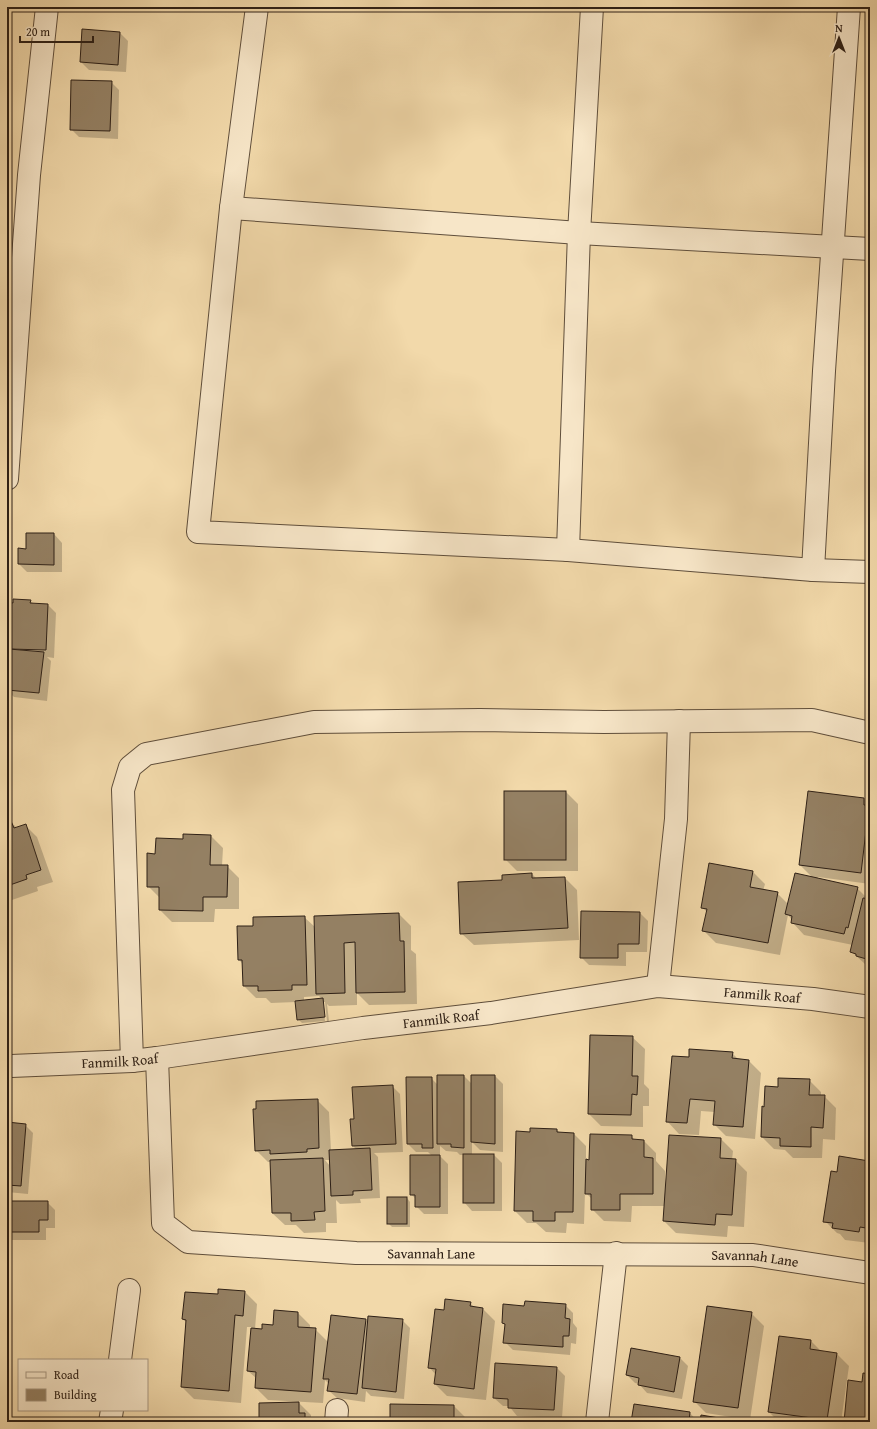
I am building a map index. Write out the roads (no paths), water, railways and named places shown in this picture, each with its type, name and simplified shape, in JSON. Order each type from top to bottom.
[{"type":"street","points":[[7,479],[12,352],[47,7]]},
{"type":"street","points":[[257,7],[231,208],[198,532],[568,550],[813,570],[870,572]]},
{"type":"street","points":[[568,550],[579,233],[592,7]]},
{"type":"street","points":[[813,570],[824,371],[850,7]]},
{"type":"street","points":[[231,208],[579,233],[870,249]]},
{"type":"street","points":[[132,1061],[123,790],[130,767],[146,754],[314,722],[480,720],[812,720],[870,733]]},
{"type":"street","points":[[658,986],[676,819],[679,721]]},
{"type":"street","name":"Fanmilk Roaf","points":[[11,1066],[132,1061],[157,1058],[363,1028],[491,1013],[658,986],[813,999],[870,1007]]},
{"type":"street","name":"Savannah Lane","points":[[157,1058],[163,1223],[188,1242],[356,1254],[753,1255],[870,1273]]},
{"type":"street","points":[[597,1422],[616,1254]]},
{"type":"street","points":[[120,1359],[129,1290]]},
{"type":"street","points":[[110,1422],[112,1411]]}]
